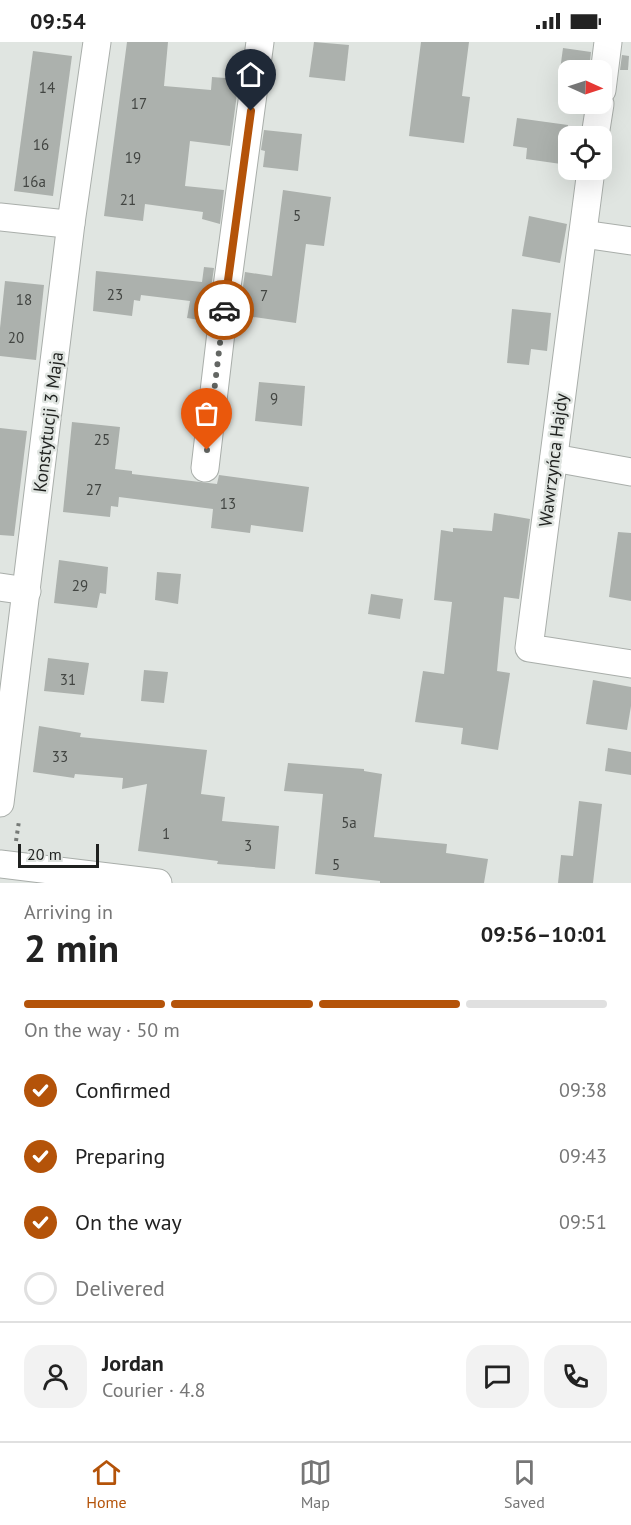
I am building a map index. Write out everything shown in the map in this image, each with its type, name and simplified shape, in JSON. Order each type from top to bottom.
[{"type":"street","name":"Konstytucji 3 Maja","points":[[0,803],[71,223],[97,42]]},
{"type":"street","points":[[205,468],[260,42]]},
{"type":"street","points":[[606,60],[608,42]]},
{"type":"street","name":"Wawrzyńca Hajdy","points":[[590,180],[529,648],[631,664]]},
{"type":"street","points":[[0,217],[71,223]]},
{"type":"street","points":[[583,234],[631,241]]},
{"type":"street","points":[[554,458],[631,472]]},
{"type":"street","points":[[0,587],[27,591]]},
{"type":"street","points":[[0,864],[158,883]]},
{"type":"building","points":[[127,42],[168,42],[164,86],[211,90],[212,77],[239,79],[230,146],[190,141],[185,186],[224,190],[220,224],[202,219],[203,212],[145,204],[143,221],[104,216]]},
{"type":"building","points":[[314,42],[349,45],[345,81],[309,77]]},
{"type":"building","points":[[421,42],[469,42],[462,96],[470,97],[464,143],[409,136]]},
{"type":"building","points":[[563,48],[591,52],[590,60],[561,60]]},
{"type":"building","points":[[33,51],[72,56],[53,196],[14,191]]},
{"type":"building","points":[[622,55],[629,56],[628,70],[620,70]]},
{"type":"building","points":[[517,118],[568,125],[558,126],[558,164],[526,159],[527,148],[513,146]]},
{"type":"building","points":[[264,130],[302,134],[298,171],[263,167],[265,151],[261,150]]},
{"type":"building","points":[[283,190],[331,197],[324,246],[306,244],[296,323],[239,315],[245,272],[272,276]]},
{"type":"building","points":[[529,216],[567,224],[560,263],[522,256]]},
{"type":"building","points":[[204,267],[214,268],[206,321],[187,318],[190,301],[141,295],[140,301],[134,300],[132,316],[93,311],[96,271],[202,282]]},
{"type":"building","points":[[5,281],[44,285],[36,360],[0,356],[0,328]]},
{"type":"building","points":[[512,309],[551,313],[547,351],[531,349],[529,365],[507,363]]},
{"type":"building","points":[[259,382],[305,386],[302,426],[255,421]]},
{"type":"building","points":[[72,422],[120,427],[115,469],[132,471],[132,474],[217,484],[219,475],[309,487],[303,532],[251,525],[250,533],[211,528],[213,509],[119,497],[118,507],[111,506],[110,517],[63,512]]},
{"type":"building","points":[[0,428],[27,431],[14,536],[0,535]]},
{"type":"building","points":[[494,513],[530,519],[519,599],[504,597],[497,671],[510,673],[498,750],[461,744],[463,728],[415,722],[423,671],[444,674],[452,602],[434,600],[441,530],[453,532],[453,528],[492,531]]},
{"type":"building","points":[[618,532],[631,533],[631,601],[609,597]]},
{"type":"building","points":[[59,560],[108,567],[106,594],[100,593],[97,608],[54,603]]},
{"type":"building","points":[[157,572],[181,574],[178,604],[155,600]]},
{"type":"building","points":[[371,594],[403,599],[400,619],[368,614]]},
{"type":"building","points":[[48,658],[89,663],[84,695],[44,691]]},
{"type":"building","points":[[144,670],[168,672],[164,703],[141,701]]},
{"type":"building","points":[[593,680],[631,687],[627,730],[586,724]]},
{"type":"building","points":[[39,726],[81,733],[80,737],[207,750],[201,794],[225,797],[222,821],[279,826],[275,869],[217,864],[218,861],[138,851],[147,784],[122,789],[123,778],[75,774],[74,778],[33,772]]},
{"type":"building","points":[[608,748],[631,752],[631,775],[605,771]]},
{"type":"building","points":[[288,763],[364,769],[364,771],[382,774],[374,837],[447,844],[446,853],[488,859],[484,883],[380,883],[380,881],[315,874],[323,794],[284,791]]},
{"type":"building","points":[[579,801],[602,804],[593,883],[558,883],[561,855],[573,856]]},
{"type":"way so far","points":[[207,450],[224,310]]},
{"type":"route","points":[[224,310],[251,111]]}]
